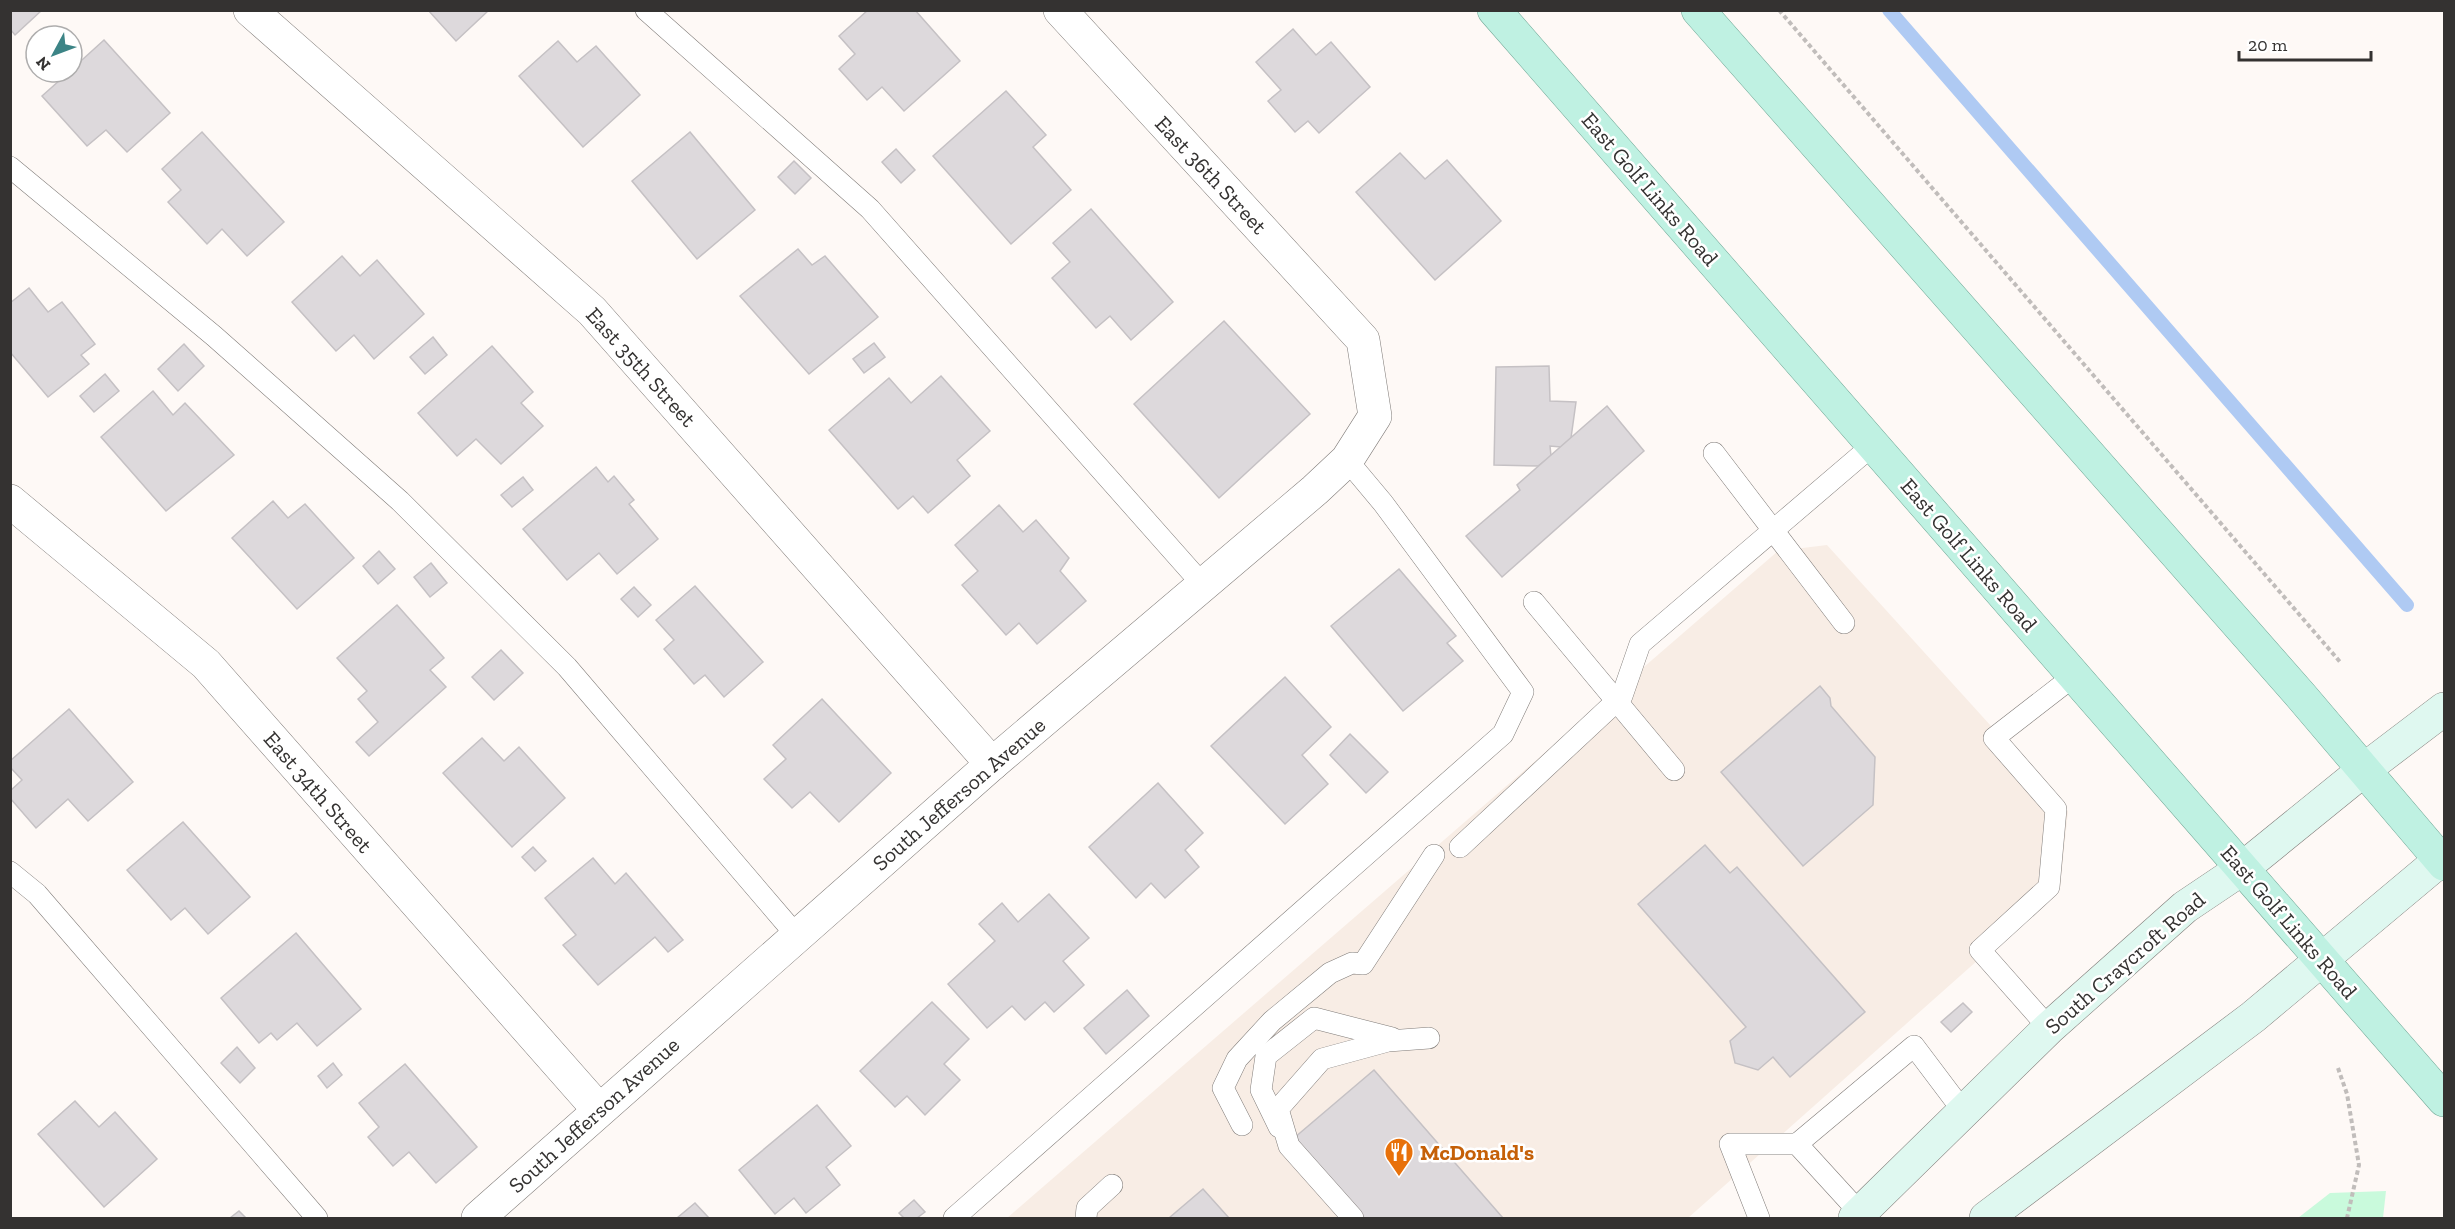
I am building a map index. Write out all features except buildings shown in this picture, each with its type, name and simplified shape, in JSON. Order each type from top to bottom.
[{"type":"main road","name":"East Golf Links Road","points":[[1494,10],[2445,1100]]},
{"type":"main road","points":[[1698,10],[2365,769],[2443,861],[2253,1017],[1986,1218]]},
{"type":"main road","name":"South Craycroft Road","points":[[1858,1216],[2049,1028],[2185,907],[2243,868],[2365,769],[2445,709]]},
{"type":"street","name":"East 35th Street","points":[[250,10],[592,311],[993,764]]},
{"type":"street","name":"East 36th Street","points":[[1060,10],[1362,340]]},
{"type":"street","name":"South Jefferson Avenue","points":[[478,1218],[993,764],[1315,490],[1347,460],[1375,416],[1362,340]]},
{"type":"street","name":"East 34th Street","points":[[10,501],[206,664],[599,1110]]},
{"type":"lane","points":[[646,10],[870,209],[1203,585]]},
{"type":"lane","points":[[10,167],[214,336],[400,501],[567,667],[797,936]]},
{"type":"lane","points":[[1460,847],[1622,696],[1640,644],[1873,445]]},
{"type":"lane","points":[[1714,453],[1844,623]]},
{"type":"lane","points":[[954,1218],[1503,734],[1523,692],[1383,503],[1347,460]]},
{"type":"lane","points":[[1534,602],[1674,770]]},
{"type":"lane","points":[[2049,1028],[1980,950],[2049,887],[2056,809],[1994,738],[2074,676]]},
{"type":"lane","points":[[1242,1125],[1223,1088],[1237,1059],[1272,1021],[1330,973],[1352,963],[1364,964],[1434,855]]},
{"type":"lane","points":[[10,872],[37,894],[317,1218]]},
{"type":"lane","points":[[1353,1218],[1289,1146],[1261,1090],[1266,1056],[1314,1018],[1402,1040]]},
{"type":"lane","points":[[1289,1146],[1278,1109],[1322,1059],[1388,1041],[1429,1038]]},
{"type":"lane","points":[[1759,1218],[1730,1144],[1797,1144],[1914,1046],[1964,1111]]},
{"type":"lane","points":[[1797,1144],[1858,1216]]},
{"type":"lane","points":[[1086,1218],[1087,1208],[1112,1185]]},
{"type":"path","points":[[1779,10],[2341,663]]},
{"type":"path","points":[[2338,1068],[2347,1095],[2359,1165],[2348,1218]]},
{"type":"shaded area","points":[[1827,545],[2068,811],[2060,887],[1688,1218],[1007,1218],[1778,551]]},
{"type":"green space","points":[[2386,1191],[2383,1218],[2298,1218],[2330,1193]]},
{"type":"waterway","points":[[1889,10],[2407,605]]},
{"type":"place","name":"McDonald's","points":[[1399,1178]]}]
